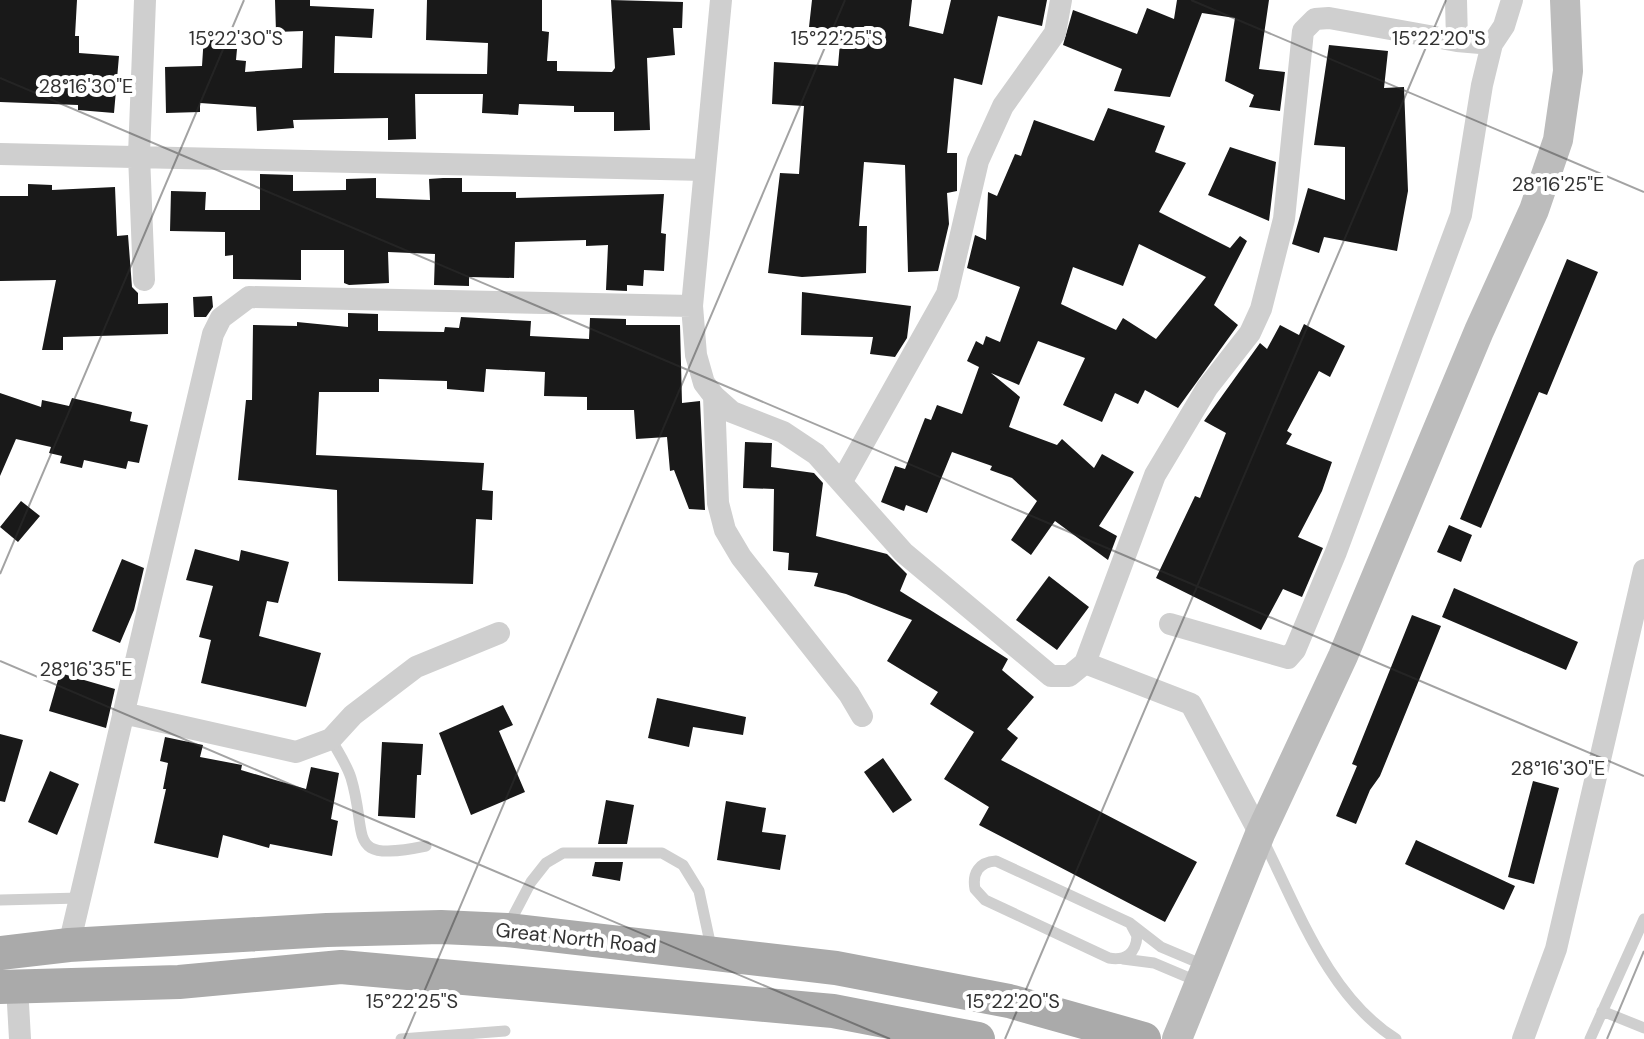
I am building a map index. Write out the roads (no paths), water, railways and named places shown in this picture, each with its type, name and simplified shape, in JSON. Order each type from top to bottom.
[{"type":"main road","name":"Great North Road","points":[[0,953],[69,945],[327,930],[441,927],[507,930],[836,968],[1009,1001],[1144,1039]]},
{"type":"main road","points":[[9,987],[179,982],[341,967],[833,1011],[978,1039]]},
{"type":"street","points":[[144,280],[139,155],[145,0]]},
{"type":"street","points":[[721,0],[692,306],[696,355],[704,383],[732,412],[783,432],[816,454],[904,553],[1051,676],[1069,676],[1085,663],[1155,475],[1199,401],[1250,333],[1261,309],[1284,219],[1303,31],[1315,19],[1329,18],[1457,41],[1492,44]]},
{"type":"street","points":[[842,481],[947,294],[978,161],[1003,106],[1055,33],[1061,0]]},
{"type":"street","points":[[1456,0],[1457,41]]},
{"type":"street","points":[[1170,624],[1288,658],[1295,650],[1336,552],[1461,215],[1492,44],[1504,26],[1512,0]]},
{"type":"street","points":[[1177,1039],[1260,834],[1343,656],[1534,210],[1560,126],[1568,71],[1565,0]]},
{"type":"street","points":[[0,154],[704,170]]},
{"type":"street","points":[[69,945],[213,334],[235,304],[249,297],[692,306]]},
{"type":"street","points":[[714,396],[718,503],[725,530],[741,557],[849,694],[862,716]]},
{"type":"street","points":[[1523,1039],[1559,934],[1644,570]]},
{"type":"street","points":[[123,713],[296,752],[331,739],[353,715],[416,667],[499,633]]},
{"type":"street","points":[[1085,663],[1191,704],[1260,834]]},
{"type":"street","points":[[9,987],[20,1039]]},
{"type":"lane","points":[[331,739],[351,777],[359,837],[371,848],[386,854],[426,846]]},
{"type":"lane","points":[[1260,834],[1331,973],[1369,1022],[1396,1039]]},
{"type":"lane","points":[[507,930],[531,882],[546,863],[563,853],[662,853],[683,865],[699,891],[712,952]]},
{"type":"lane","points":[[996,861],[1130,923],[1203,974],[1154,963],[1109,958],[985,900],[975,889],[974,874],[983,864],[996,861]]},
{"type":"lane","points":[[0,900],[80,898]]},
{"type":"lane","points":[[1590,1039],[1644,919]]},
{"type":"lane","points":[[1123,959],[1137,943],[1135,929],[1130,923]]},
{"type":"lane","points":[[1602,1011],[1644,1028]]},
{"type":"lane","points":[[401,1039],[505,1031]]}]
